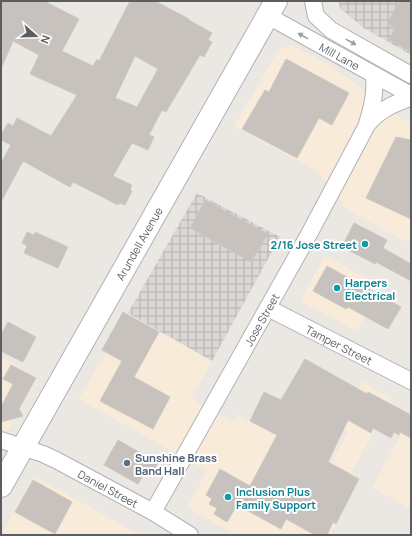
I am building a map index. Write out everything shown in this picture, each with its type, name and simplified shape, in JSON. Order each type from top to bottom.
[{"type":"main road","name":"Arundell Avenue","points":[[1,486],[24,448],[272,8]]},
{"type":"street","name":"Mill Lane","points":[[313,1],[316,16],[327,27],[339,36],[411,75]]},
{"type":"street","name":"Mill Lane","points":[[272,8],[374,75],[411,95]]},
{"type":"street","name":"Jose Street","points":[[153,512],[268,308],[367,125],[374,100],[374,75]]},
{"type":"street","name":"Jose Street","points":[[367,125],[374,117],[385,110],[411,98]]},
{"type":"street","name":"Tamper Street","points":[[268,308],[300,326],[411,381]]},
{"type":"street","name":"Daniel Street","points":[[1,440],[56,460],[153,512],[190,535]]},
{"type":"shaded area","points":[[339,1],[411,1],[411,55],[364,28],[340,8]]},
{"type":"shaded area","points":[[291,45],[330,65],[401,118],[411,123],[411,244],[349,211],[317,171],[234,126],[279,49]]},
{"type":"shaded area","points":[[197,193],[280,237],[212,361],[128,313]]},
{"type":"shaded area","points":[[325,255],[381,286],[357,331],[300,301]]},
{"type":"shaded area","points":[[123,312],[212,361],[191,399],[233,422],[238,415],[331,464],[348,432],[338,427],[362,381],[392,399],[351,473],[360,479],[330,535],[237,535],[187,508],[207,471],[79,399],[106,352],[102,350]]},
{"type":"shaded area","points":[[1,358],[38,378],[1,442]]},
{"type":"shaded area","points":[[411,416],[411,509],[372,488]]},
{"type":"shaded area","points":[[34,476],[140,535],[1,535]]},
{"type":"building","points":[[1,1],[44,1],[79,19],[62,51],[93,66],[97,59],[99,61],[130,1],[155,1],[212,33],[208,40],[212,42],[204,57],[200,55],[166,112],[162,110],[149,135],[154,137],[148,150],[132,143],[113,176],[132,185],[130,189],[132,191],[125,205],[120,203],[118,205],[73,182],[70,187],[23,161],[1,202],[1,163],[11,145],[1,140],[1,135],[8,123],[13,126],[17,118],[51,136],[77,95],[30,74],[39,55],[13,41],[1,69]],"holes":[[[135,56],[158,69],[137,107],[115,98]]]},
{"type":"building","points":[[400,1],[411,1],[411,52],[389,40],[395,28],[387,23]]},
{"type":"building","points":[[286,59],[349,93],[332,125],[319,118],[297,158],[242,129],[265,90],[269,92]]},
{"type":"building","points":[[396,137],[411,140],[411,219],[366,198]]},
{"type":"building","points":[[205,200],[268,234],[251,262],[190,228]]},
{"type":"building","name":"2/16 Jose Street","points":[[354,223],[387,240],[383,248],[411,264],[411,281],[376,262],[375,264],[342,247]]},
{"type":"building","points":[[27,232],[34,235],[35,232],[68,247],[58,268],[24,253],[27,246],[22,243]]},
{"type":"building","points":[[327,266],[401,307],[388,329],[348,307],[346,309],[313,291]]},
{"type":"building","points":[[123,312],[159,332],[134,377],[170,397],[153,429],[100,401],[122,361],[102,350]]},
{"type":"building","points":[[8,322],[36,337],[23,362],[1,351],[1,335]]},
{"type":"building","points":[[305,359],[367,394],[368,392],[411,415],[411,438],[400,432],[399,435],[394,432],[391,438],[373,428],[371,433],[348,420],[328,462],[359,479],[336,524],[333,522],[327,535],[315,535],[286,519],[281,529],[241,507],[240,509],[236,507],[227,522],[214,514],[217,508],[209,504],[212,499],[206,495],[220,469],[250,486],[277,435],[250,421],[264,392],[281,400]]},
{"type":"building","points":[[11,365],[36,378],[19,409],[23,416],[1,422],[1,407],[13,384],[3,379]]},
{"type":"building","name":"Sunshine Brass Band Hall","points":[[118,440],[158,463],[151,475],[145,472],[138,484],[104,465]]},
{"type":"building","points":[[33,480],[72,502],[55,534],[15,512]]},
{"type":"place","name":"2/16 Jose Street","points":[[365,244]]},
{"type":"place","name":"Harpers Electrical","points":[[337,288]]},
{"type":"place","name":"Sunshine Brass Band Hall","points":[[127,463]]},
{"type":"place","name":"Inclusion Plus Family Support","points":[[228,497]]}]
